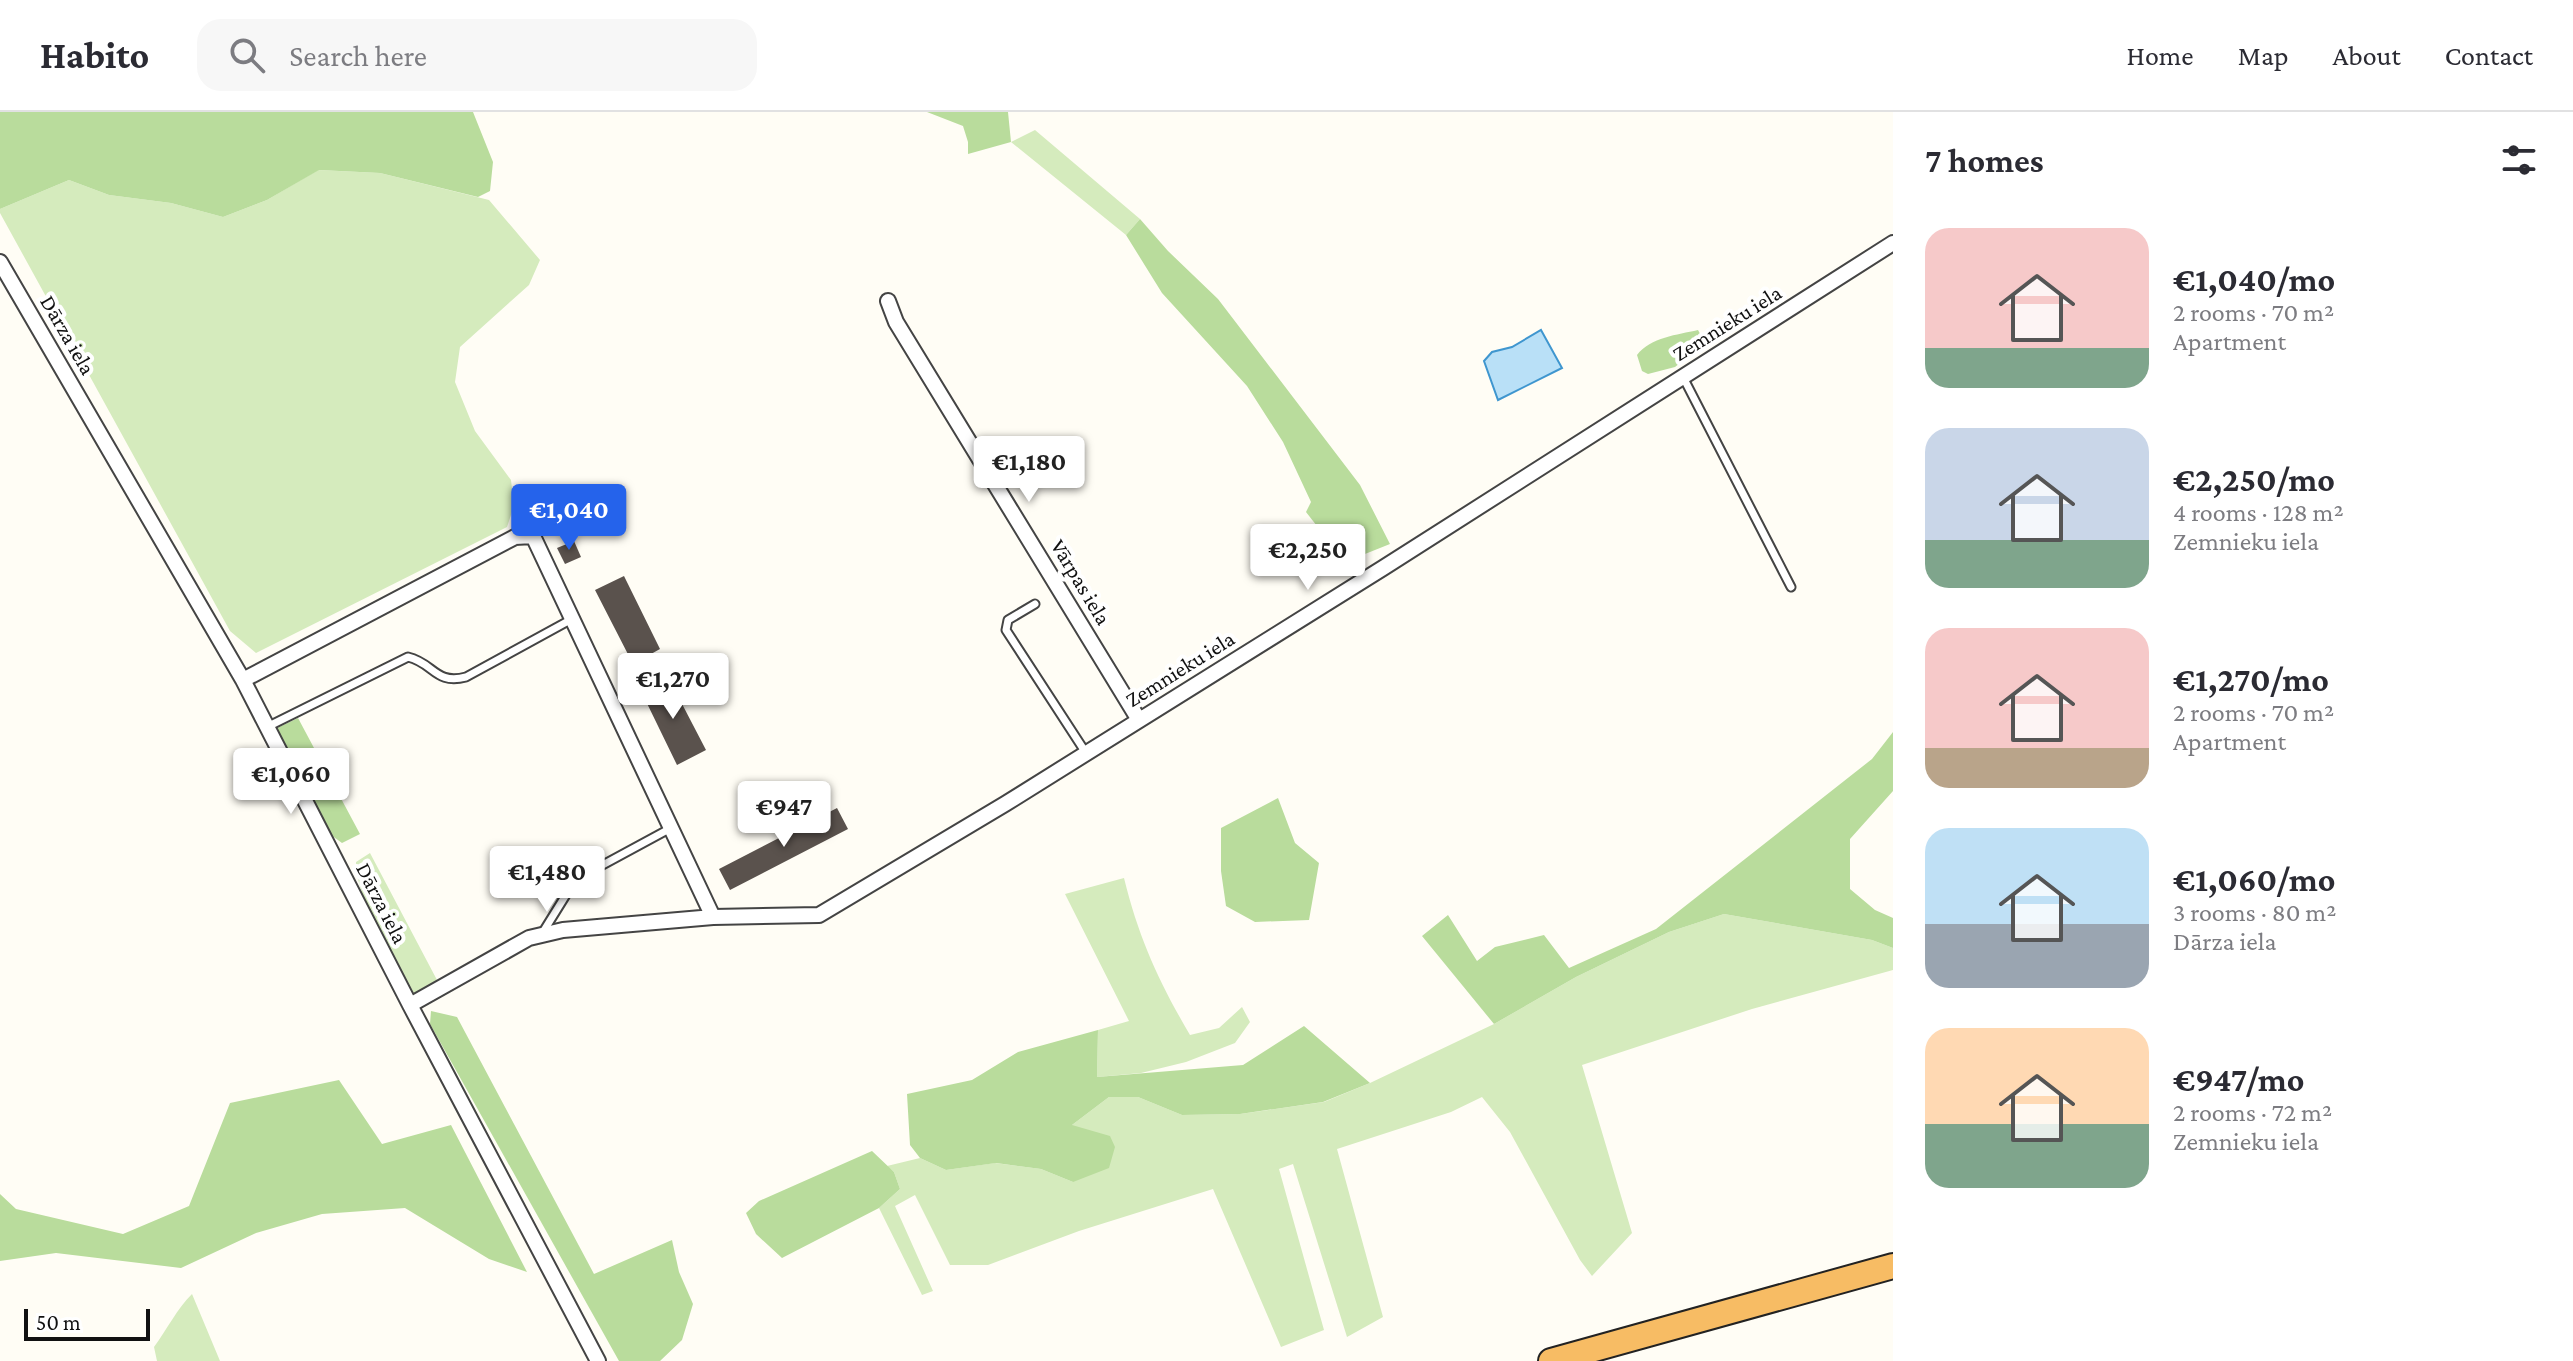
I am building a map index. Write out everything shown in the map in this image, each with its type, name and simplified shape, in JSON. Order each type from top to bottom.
[{"type":"highway","points":[[1551,1361],[1893,1266]]},
{"type":"street","name":"Zemnieku iela","points":[[541,934],[713,917],[819,915],[1139,720],[1893,243]]},
{"type":"street","name":"Dārza iela","points":[[0,262],[243,680],[598,1361]]},
{"type":"street","name":"Vārpas iela","points":[[888,301],[896,322],[1139,720]]},
{"type":"street","points":[[243,680],[515,537],[533,536],[713,917]]},
{"type":"street","points":[[410,1005],[541,934]]},
{"type":"lane","points":[[1683,377],[1791,587]]},
{"type":"lane","points":[[1035,604],[1008,620],[1006,630],[1086,753]]},
{"type":"lane","points":[[267,727],[408,657],[420,660],[441,678],[453,680],[466,677],[572,619]]},
{"type":"lane","points":[[541,934],[561,901],[586,874],[671,828]]},
{"type":"green space","points":[[0,112],[473,112],[493,162],[490,191],[478,197],[380,173],[319,170],[267,200],[223,217],[171,203],[109,195],[69,180],[0,209]]},
{"type":"green space","points":[[927,112],[1008,112],[1011,142],[968,154],[963,126]]},
{"type":"green space","points":[[1035,130],[1140,219],[1126,235],[1011,142]]},
{"type":"green space","points":[[318,170],[380,173],[489,200],[540,260],[529,285],[460,347],[455,382],[475,431],[511,480],[514,506],[507,527],[256,653],[230,631],[0,209],[69,180],[109,195],[171,203],[223,217],[267,200]]},
{"type":"green space","points":[[1140,219],[1218,299],[1360,485],[1390,544],[1345,562],[1306,512],[1311,502],[1283,442],[1247,386],[1162,293],[1126,235]]},
{"type":"green space","points":[[1698,330],[1705,343],[1675,367],[1648,374],[1642,371],[1637,355],[1649,344]]},
{"type":"green space","points":[[298,718],[360,834],[342,843],[331,835],[277,728]]},
{"type":"green space","points":[[1893,732],[1893,791],[1850,839],[1850,889],[1875,910],[1893,918],[1893,948],[1872,940],[1724,914],[1669,932],[1576,977],[1494,1024],[1422,936],[1448,915],[1477,961],[1495,947],[1544,935],[1569,968],[1656,929],[1872,759]]},
{"type":"green space","points":[[1278,798],[1295,843],[1319,863],[1309,920],[1255,922],[1226,906],[1221,871],[1221,828]]},
{"type":"green space","points":[[370,853],[437,980],[414,994],[362,893],[356,862]]},
{"type":"green space","points":[[1124,878],[1151,960],[1190,1035],[1219,1028],[1242,1007],[1250,1022],[1235,1043],[1186,1062],[1141,1073],[1097,1077],[1098,1030],[1129,1021],[1065,894]]},
{"type":"green space","points":[[1724,914],[1872,940],[1893,948],[1893,970],[1752,1009],[1582,1065],[1632,1233],[1592,1276],[1580,1260],[1510,1132],[1482,1097],[1451,1112],[1337,1149],[1383,1317],[1347,1337],[1293,1164],[1279,1169],[1324,1330],[1281,1347],[1213,1189],[1079,1231],[988,1265],[950,1265],[915,1195],[895,1206],[933,1291],[922,1295],[879,1208],[900,1189],[894,1172],[887,1166],[920,1158],[946,1170],[995,1163],[1041,1169],[1073,1182],[1072,1125],[1109,1097],[1138,1097],[1182,1115],[1240,1114],[1324,1102],[1494,1024],[1576,977],[1669,932]]},
{"type":"green space","points":[[431,1011],[457,1017],[594,1274],[672,1240],[679,1272],[693,1304],[682,1340],[660,1361],[619,1361],[430,1024]]},
{"type":"green space","points":[[1304,1026],[1370,1083],[1323,1102],[1240,1114],[1182,1115],[1138,1097],[1109,1097],[1072,1125],[1110,1136],[1115,1147],[1109,1168],[1073,1182],[1041,1169],[996,1163],[946,1170],[920,1158],[910,1145],[907,1094],[972,1080],[1018,1052],[1098,1030],[1097,1077],[1243,1065]]},
{"type":"green space","points":[[339,1080],[382,1144],[451,1125],[527,1272],[489,1259],[405,1208],[322,1214],[256,1233],[181,1268],[56,1253],[0,1261],[0,1194],[16,1209],[123,1234],[189,1206],[230,1103]]},
{"type":"green space","points":[[872,1151],[894,1172],[900,1189],[879,1208],[782,1258],[756,1234],[746,1213],[759,1201]]},
{"type":"green space","points":[[192,1294],[220,1361],[157,1361],[154,1347]]},
{"type":"water","points":[[1541,330],[1562,368],[1498,400],[1484,361],[1492,352],[1512,347]]},
{"type":"building","points":[[574,541],[581,557],[565,564],[557,548]]},
{"type":"building","points":[[624,576],[660,649],[633,664],[595,590]]},
{"type":"building","points":[[668,677],[706,750],[677,765],[640,689]]},
{"type":"building","points":[[837,808],[848,829],[730,890],[719,869]]}]
